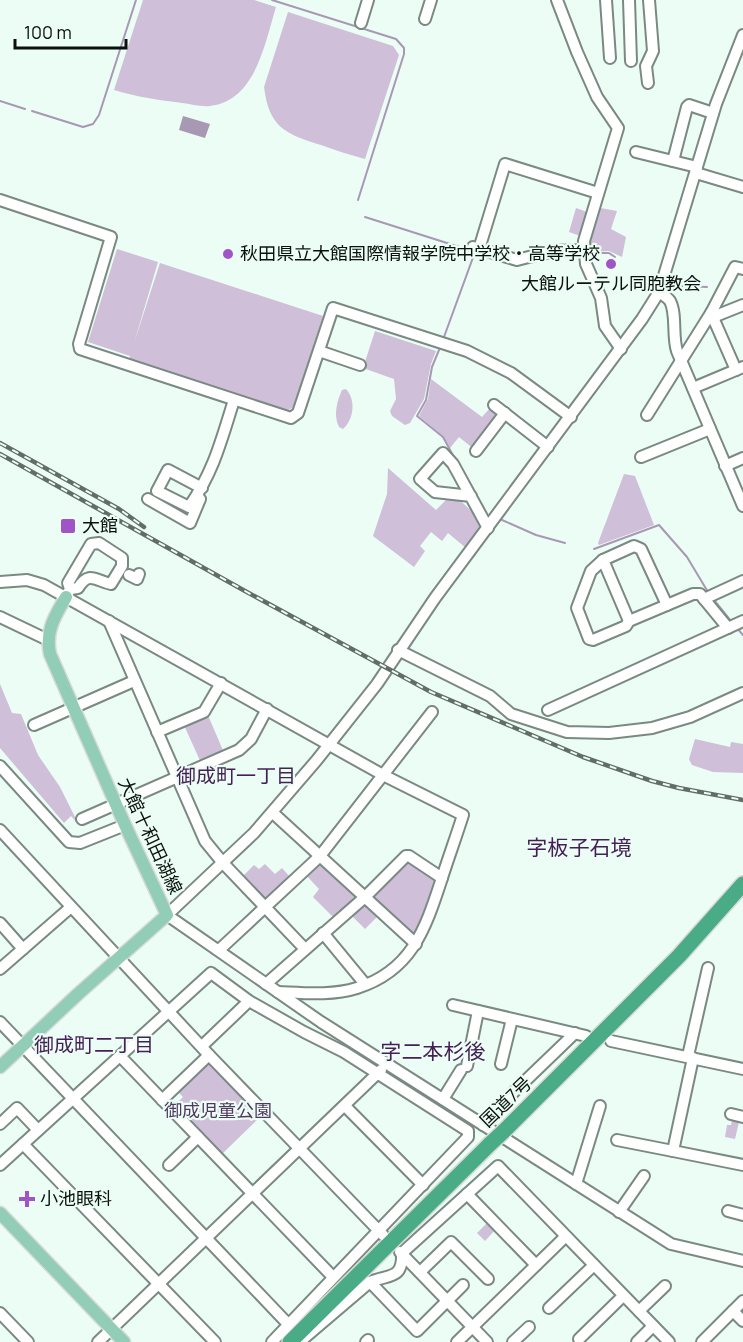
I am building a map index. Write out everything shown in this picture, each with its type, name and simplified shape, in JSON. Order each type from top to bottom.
[{"type":"highway","name":"国道7号","points":[[297,1336],[672,964],[743,884]]},
{"type":"main road","points":[[48,640],[51,624],[68,593]]},
{"type":"main road","name":"大館十和田湖線","points":[[0,1067],[167,915],[124,825],[73,708],[53,661],[48,640]]},
{"type":"main road","points":[[0,1213],[124,1342]]},
{"type":"street","points":[[361,23],[368,0]]},
{"type":"street","points":[[425,19],[431,0]]},
{"type":"street","points":[[558,0],[597,97],[618,128],[584,241],[584,250],[586,264],[601,298],[605,326],[621,349]]},
{"type":"street","points":[[606,0],[610,58]]},
{"type":"street","points":[[629,0],[631,61]]},
{"type":"street","points":[[648,83],[646,66],[653,51],[649,0]]},
{"type":"street","points":[[742,39],[713,113],[659,292],[621,349],[398,650],[377,684],[273,813],[167,915],[387,1064],[671,1244],[743,1261]]},
{"type":"street","points":[[673,161],[687,107],[689,105],[713,113]]},
{"type":"street","points":[[636,152],[673,161],[743,187]]},
{"type":"street","points":[[584,250],[552,251],[516,260],[476,248],[505,164],[598,193]]},
{"type":"street","points":[[0,200],[111,237],[79,344],[80,349],[291,418],[298,413],[333,308],[467,351],[511,373],[571,417]]},
{"type":"street","points":[[647,415],[712,315],[735,267],[743,269]]},
{"type":"street","points":[[659,292],[670,301],[674,341],[743,506]]},
{"type":"street","points":[[712,315],[743,304]]},
{"type":"street","points":[[693,388],[739,368],[712,315]]},
{"type":"street","points":[[319,351],[360,365]]},
{"type":"street","points":[[148,499],[188,525],[213,466],[234,400]]},
{"type":"street","points":[[494,405],[548,447]]},
{"type":"street","points":[[476,451],[505,413]]},
{"type":"street","points":[[641,457],[710,429]]},
{"type":"street","points":[[471,496],[435,492],[420,480],[444,453],[453,464],[471,496],[488,528]]},
{"type":"street","points":[[725,466],[743,458]]},
{"type":"street","points":[[99,543],[122,558],[122,566],[111,584],[88,578],[81,582],[78,588],[68,593],[68,583],[91,544],[99,543]]},
{"type":"street","points":[[666,605],[641,549],[638,547],[612,555],[591,571],[577,608],[589,639],[593,640],[626,626],[628,621],[693,594],[700,594],[728,628]]},
{"type":"street","points":[[603,560],[628,621]]},
{"type":"street","points":[[0,582],[33,581],[68,593],[109,621],[221,684],[383,775],[463,815],[429,919],[416,944],[402,962],[386,974],[356,989],[326,993],[278,992]]},
{"type":"street","points":[[704,599],[743,581]]},
{"type":"street","points":[[0,617],[48,640]]},
{"type":"street","points":[[109,621],[206,841],[223,863],[305,949]]},
{"type":"street","points":[[548,710],[743,621]]},
{"type":"street","points":[[398,650],[490,696],[511,714],[567,732],[609,733],[652,728],[690,717],[743,693]]},
{"type":"street","points":[[34,725],[134,681]]},
{"type":"street","points":[[157,732],[204,712],[221,684]]},
{"type":"street","points":[[82,819],[245,746],[267,709]]},
{"type":"street","points":[[219,950],[320,856],[432,712]]},
{"type":"street","points":[[0,766],[69,842],[80,843],[124,825]]},
{"type":"street","points":[[273,813],[416,944]]},
{"type":"street","points":[[0,830],[205,1051],[381,1233]]},
{"type":"street","points":[[266,984],[365,897],[406,856],[442,878]]},
{"type":"street","points":[[0,969],[71,907]]},
{"type":"street","points":[[0,923],[23,949]]},
{"type":"street","points":[[323,933],[366,984]]},
{"type":"street","points":[[673,1151],[708,968]]},
{"type":"street","points":[[0,1165],[211,973],[249,1001],[344,1052],[468,1131],[468,1137],[381,1233],[333,1277],[297,1336]]},
{"type":"street","points":[[162,1100],[249,1001]]},
{"type":"street","points":[[453,1005],[581,1035],[495,1109],[483,1125]]},
{"type":"street","points":[[443,1099],[464,1068],[478,1011]]},
{"type":"street","points":[[501,1064],[512,1019]]},
{"type":"street","points":[[0,1022],[297,1336]]},
{"type":"street","points":[[611,1041],[743,1069]]},
{"type":"street","points":[[120,1056],[333,1277]]},
{"type":"street","points":[[98,1342],[387,1064]]},
{"type":"street","points":[[345,1106],[423,1185]]},
{"type":"street","points":[[576,1184],[600,1106]]},
{"type":"street","points":[[0,1124],[17,1108],[38,1130]]},
{"type":"street","points":[[730,1114],[743,1117]]},
{"type":"street","points":[[169,1165],[198,1137]]},
{"type":"street","points":[[617,1140],[743,1165]]},
{"type":"street","points":[[23,1144],[215,1342]]},
{"type":"street","points":[[399,1251],[498,1166],[669,1342]]},
{"type":"street","points":[[619,1212],[644,1176]]},
{"type":"street","points":[[468,1194],[536,1265]]},
{"type":"street","points":[[728,1211],[743,1215]]},
{"type":"street","points":[[457,1342],[565,1237]]},
{"type":"street","points":[[420,1272],[451,1242],[488,1279]]},
{"type":"street","points":[[272,1342],[297,1336],[370,1282],[399,1271],[402,1265],[399,1251]]},
{"type":"street","points":[[399,1251],[487,1342]]},
{"type":"street","points":[[549,1308],[594,1265]]},
{"type":"street","points":[[370,1282],[417,1331],[463,1285]]},
{"type":"street","points":[[639,1311],[664,1286]]},
{"type":"street","points":[[579,1339],[623,1296]]},
{"type":"street","points":[[709,1340],[743,1301]]},
{"type":"street","points":[[733,1311],[743,1321]]},
{"type":"street","points":[[0,1313],[28,1342]]},
{"type":"street","points":[[637,1342],[654,1326]]},
{"type":"street","points":[[513,1342],[529,1327]]},
{"type":"green space","points":[[143,0],[254,0],[276,7],[262,52],[248,82],[226,102],[210,106],[148,98],[114,90]]},
{"type":"green space","points":[[288,12],[393,46],[399,55],[365,159],[308,141],[288,132],[275,120],[270,111],[264,87]]},
{"type":"green space","points":[[595,207],[617,211],[611,229],[626,237],[622,257],[609,251],[586,252]]},
{"type":"green space","points":[[576,208],[590,213],[583,237],[569,232]]},
{"type":"green space","points":[[117,249],[158,262],[134,343],[160,263],[323,316],[294,407],[286,411],[129,360],[130,356],[88,342]]},
{"type":"green space","points":[[375,331],[436,351],[424,399],[410,423],[405,425],[392,416],[390,411],[396,399],[394,379],[363,368]]},
{"type":"green space","points":[[431,379],[482,417],[491,407],[499,415],[474,449],[459,437],[450,448],[443,436],[419,416],[428,399]]},
{"type":"green space","points":[[346,389],[351,398],[352,409],[350,420],[343,429],[339,427],[336,413],[340,394]]},
{"type":"green space","points":[[388,468],[436,510],[450,496],[469,509],[477,518],[481,528],[466,548],[448,533],[442,541],[431,532],[420,546],[425,551],[414,567],[373,536],[387,494]]},
{"type":"green space","points":[[624,474],[635,476],[654,525],[599,545],[598,543]]},
{"type":"green space","points":[[0,684],[12,713],[21,714],[38,755],[60,787],[79,825],[71,816],[64,823],[0,748]]},
{"type":"green space","points":[[207,713],[225,755],[202,765],[183,723]]},
{"type":"green space","points":[[695,739],[730,747],[731,742],[743,744],[743,773],[713,772],[692,765],[689,759]]},
{"type":"green space","points":[[406,858],[439,880],[414,941],[367,897]]},
{"type":"green space","points":[[322,861],[356,894],[357,898],[334,918],[313,897],[319,889],[305,874]]},
{"type":"green space","points":[[265,864],[275,874],[282,868],[290,877],[267,898],[263,898],[243,876],[254,865],[259,869]]},
{"type":"green space","points":[[362,902],[380,914],[365,929],[350,914]]},
{"type":"green space","name":"御成児童公園","points":[[205,1062],[210,1062],[261,1116],[221,1155],[174,1106],[183,1097],[177,1091]]},
{"type":"green space","points":[[732,1120],[739,1122],[735,1139],[725,1137],[727,1125],[731,1125]]},
{"type":"green space","points":[[488,1222],[496,1229],[485,1241],[477,1233]]},
{"type":"shaded area","points":[[183,116],[210,124],[205,138],[179,130]]},
{"type":"waterway","points":[[32,111],[83,127],[93,124],[99,115],[136,0]]},
{"type":"waterway","points":[[272,0],[396,39],[404,48],[358,200]]},
{"type":"waterway","points":[[0,101],[25,109]]},
{"type":"waterway","points":[[365,217],[469,250]]},
{"type":"waterway","points":[[444,337],[475,252]]},
{"type":"waterway","points":[[590,253],[609,253],[615,257]]},
{"type":"waterway","points":[[524,263],[566,256]]},
{"type":"waterway","points":[[495,259],[518,265]]},
{"type":"waterway","points":[[670,283],[707,287]]},
{"type":"waterway","points":[[439,350],[432,367],[426,400],[417,416],[443,437],[455,459]]},
{"type":"waterway","points":[[502,520],[536,535],[565,543]]},
{"type":"waterway","points":[[594,549],[659,525],[687,557],[708,592]]},
{"type":"waterway","points":[[714,600],[731,621]]},
{"type":"waterway","points":[[737,628],[743,635]]},
{"type":"railway","points":[[0,443],[119,509],[144,527]]},
{"type":"railway","points":[[0,454],[431,692],[583,757],[652,781],[743,800]]},
{"type":"place","name":"秋田県立大館国際情報学院中学校・高等学校","points":[[228,254]]},
{"type":"place","name":"大館ルーテル同胞教会","points":[[611,264]]},
{"type":"place","name":"大館","points":[[68,526]]},
{"type":"place","name":"小池眼科","points":[[27,1199]]},
{"type":"district","name":"御成町一丁目","points":[[236,776]]},
{"type":"district","name":"字板子石境","points":[[579,848]]},
{"type":"district","name":"御成町二丁目","points":[[94,1045]]},
{"type":"district","name":"字二本杉後","points":[[433,1052]]}]
